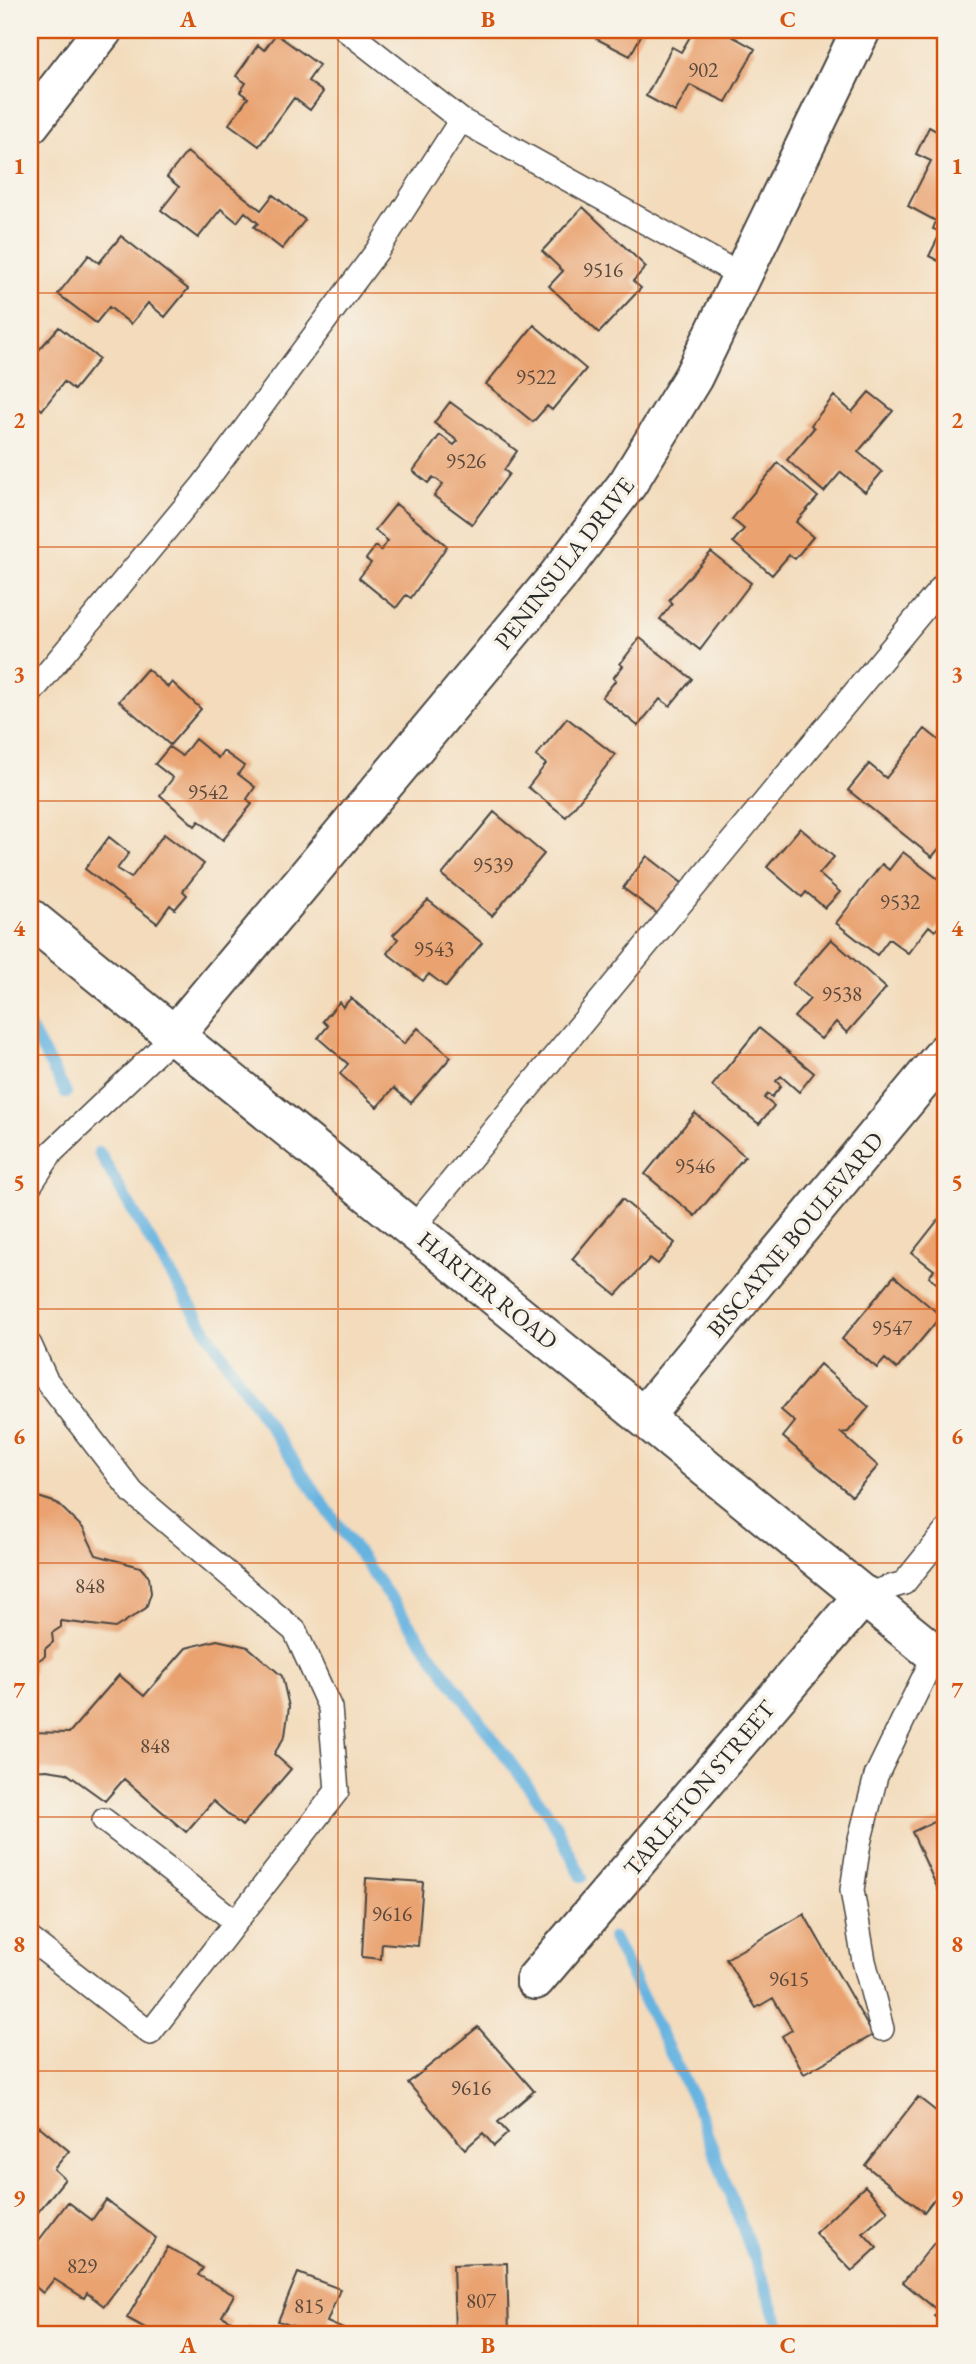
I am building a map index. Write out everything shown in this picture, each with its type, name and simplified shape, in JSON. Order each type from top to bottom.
[{"type":"street","points":[[30,124],[103,30]]},
{"type":"street","name":"PENINSULA DRIVE","points":[[174,1036],[557,577],[628,482],[693,377],[861,30]]},
{"type":"street","name":"HARTER ROAD","points":[[30,918],[941,1658]]},
{"type":"street","name":"BISCAYNE BOULEVARD","points":[[644,1416],[946,1052]]},
{"type":"street","name":"TARLETON STREET","points":[[535,1980],[864,1595]]},
{"type":"lane","points":[[345,30],[461,120],[742,276]]},
{"type":"lane","points":[[30,694],[203,485],[377,251],[461,120]]},
{"type":"lane","points":[[412,1229],[946,582]]},
{"type":"lane","points":[[30,1185],[52,1152],[174,1036]]},
{"type":"lane","points":[[30,1345],[46,1380],[133,1493],[295,1631],[330,1708],[337,1791],[150,2033],[30,1939]]},
{"type":"lane","points":[[864,1595],[904,1583],[946,1531]]},
{"type":"lane","points":[[882,2029],[864,1961],[852,1890],[859,1843],[876,1776],[941,1658]]},
{"type":"lane","points":[[104,1820],[236,1922]]},
{"type":"building","points":[[599,30],[644,30],[630,56],[595,38]]},
{"type":"building","points":[[694,30],[735,30],[732,36],[755,49],[726,102],[690,85],[675,112],[646,96],[672,47],[681,52]]},
{"type":"building","points":[[276,34],[319,65],[308,81],[323,92],[310,110],[294,98],[259,146],[229,124],[248,98],[240,92],[246,83],[236,76],[258,45],[264,50]]},
{"type":"building","points":[[929,127],[946,136],[946,265],[929,256],[941,232],[933,229],[936,221],[908,206],[931,161],[916,154]]},
{"type":"building","points":[[187,152],[261,210],[273,195],[305,220],[282,249],[254,227],[258,223],[245,212],[237,222],[221,209],[198,238],[161,210],[179,187],[167,177]]},
{"type":"building","points":[[583,207],[646,267],[633,281],[641,288],[599,333],[549,286],[563,271],[542,251]]},
{"type":"building","points":[[121,236],[188,289],[165,317],[148,303],[131,324],[109,307],[96,323],[58,294],[89,255],[99,263]]},
{"type":"building","points":[[534,325],[586,369],[552,410],[547,406],[533,422],[486,384]]},
{"type":"building","points":[[59,327],[99,359],[74,390],[64,382],[42,410],[30,399],[30,360]]},
{"type":"building","points":[[869,392],[893,411],[858,452],[882,472],[865,492],[841,472],[824,492],[787,460],[814,428],[811,425],[834,396],[852,412]]},
{"type":"building","points":[[450,402],[517,451],[504,470],[509,474],[472,524],[434,496],[443,484],[433,477],[428,483],[413,471],[440,435],[454,445],[458,441],[434,423]]},
{"type":"building","points":[[778,463],[818,497],[796,522],[813,537],[795,559],[789,555],[772,575],[733,542],[744,529],[732,519]]},
{"type":"building","points":[[396,504],[447,546],[411,598],[406,595],[396,608],[359,578],[371,563],[366,559],[376,546],[381,550],[388,541],[375,530]]},
{"type":"building","points":[[711,552],[751,583],[700,650],[660,619],[672,604],[669,600]]},
{"type":"building","points":[[640,638],[692,679],[670,706],[660,699],[638,726],[602,697],[616,680],[613,678],[623,666],[620,664]]},
{"type":"building","points":[[147,669],[168,687],[172,682],[201,709],[170,745],[119,701]]},
{"type":"building","points":[[567,718],[615,755],[566,817],[528,787],[546,764],[536,756]]},
{"type":"building","points":[[925,729],[946,746],[946,840],[932,857],[848,790],[869,764],[886,778]]},
{"type":"building","points":[[195,739],[218,758],[223,751],[244,766],[238,774],[255,787],[247,799],[252,804],[223,840],[199,821],[195,826],[160,795],[173,778],[155,764],[169,747],[182,756]]},
{"type":"building","points":[[494,812],[544,854],[492,916],[442,875]]},
{"type":"building","points":[[800,828],[834,857],[819,874],[840,892],[825,908],[806,892],[802,897],[767,867]]},
{"type":"building","points":[[164,834],[204,864],[183,891],[187,895],[175,909],[170,905],[157,923],[85,869],[109,837],[129,853],[117,869],[131,878]]},
{"type":"building","points":[[903,852],[946,885],[946,917],[935,931],[929,926],[908,953],[889,939],[877,955],[836,923],[882,864],[889,870]]},
{"type":"building","points":[[647,856],[682,883],[658,914],[623,888]]},
{"type":"building","points":[[428,900],[482,943],[446,987],[429,974],[423,981],[387,953],[398,939],[393,935]]},
{"type":"building","points":[[831,939],[886,988],[847,1033],[836,1022],[821,1039],[794,1017],[810,999],[792,984]]},
{"type":"building","points":[[351,998],[404,1044],[418,1028],[451,1057],[411,1103],[394,1088],[377,1107],[340,1074],[348,1064],[318,1038],[328,1026],[323,1021],[339,1002],[343,1007]]},
{"type":"building","points":[[759,1028],[814,1073],[799,1092],[781,1076],[776,1081],[781,1086],[772,1097],[768,1094],[764,1098],[774,1106],[759,1124],[712,1086]]},
{"type":"building","points":[[695,1113],[745,1156],[695,1216],[645,1174]]},
{"type":"building","points":[[622,1199],[675,1243],[658,1264],[650,1258],[616,1295],[572,1259]]},
{"type":"building","points":[[946,1210],[946,1291],[929,1277],[934,1270],[912,1253]]},
{"type":"building","points":[[894,1276],[941,1316],[897,1369],[885,1359],[877,1368],[842,1339]]},
{"type":"building","points":[[820,1364],[869,1407],[848,1432],[841,1433],[878,1466],[852,1496],[783,1437],[795,1422],[781,1410]]},
{"type":"building","points":[[30,1497],[57,1503],[83,1528],[96,1555],[140,1567],[149,1577],[151,1593],[146,1608],[115,1628],[61,1621],[61,1627],[52,1633],[53,1642],[45,1649],[45,1656],[34,1663],[33,1674],[30,1674]]},
{"type":"building","points":[[217,1640],[248,1647],[282,1676],[289,1707],[285,1736],[274,1754],[291,1769],[242,1826],[213,1801],[186,1832],[124,1779],[105,1801],[66,1773],[30,1771],[30,1732],[69,1733],[119,1675],[144,1696],[186,1648]]},
{"type":"building","points":[[946,1816],[946,1907],[912,1832]]},
{"type":"building","points":[[366,1878],[423,1882],[418,1946],[382,1943],[381,1959],[362,1957]]},
{"type":"building","points":[[804,1914],[873,2035],[804,2074],[782,2036],[792,2030],[773,1998],[756,2008],[726,1959]]},
{"type":"building","points":[[478,2027],[534,2091],[498,2122],[508,2133],[494,2146],[483,2133],[465,2149],[408,2083]]},
{"type":"building","points":[[918,2097],[946,2119],[946,2184],[924,2212],[865,2165]]},
{"type":"building","points":[[39,2126],[69,2151],[54,2169],[65,2179],[30,2222],[30,2134]]},
{"type":"building","points":[[865,2186],[888,2211],[863,2233],[877,2248],[852,2271],[815,2233]]},
{"type":"building","points":[[106,2200],[156,2238],[104,2306],[87,2293],[84,2298],[54,2279],[43,2293],[30,2282],[30,2252],[68,2202],[92,2220]]},
{"type":"building","points":[[946,2228],[946,2325],[934,2316],[938,2311],[903,2282]]},
{"type":"building","points":[[168,2247],[203,2268],[198,2275],[234,2295],[222,2316],[233,2322],[226,2334],[156,2334],[127,2318]]},
{"type":"building","points":[[507,2263],[509,2334],[455,2334],[453,2265]]},
{"type":"building","points":[[298,2273],[340,2289],[327,2322],[348,2331],[348,2334],[299,2334],[298,2328],[278,2321]]},
{"type":"building","points":[[248,2325],[276,2334],[245,2334]]},
{"type":"waterway","points":[[30,1028],[66,1093]]},
{"type":"waterway","points":[[99,1152],[203,1325],[258,1409],[373,1575],[552,1819],[582,1877]]},
{"type":"waterway","points":[[613,1938],[695,2102],[783,2334]]}]
